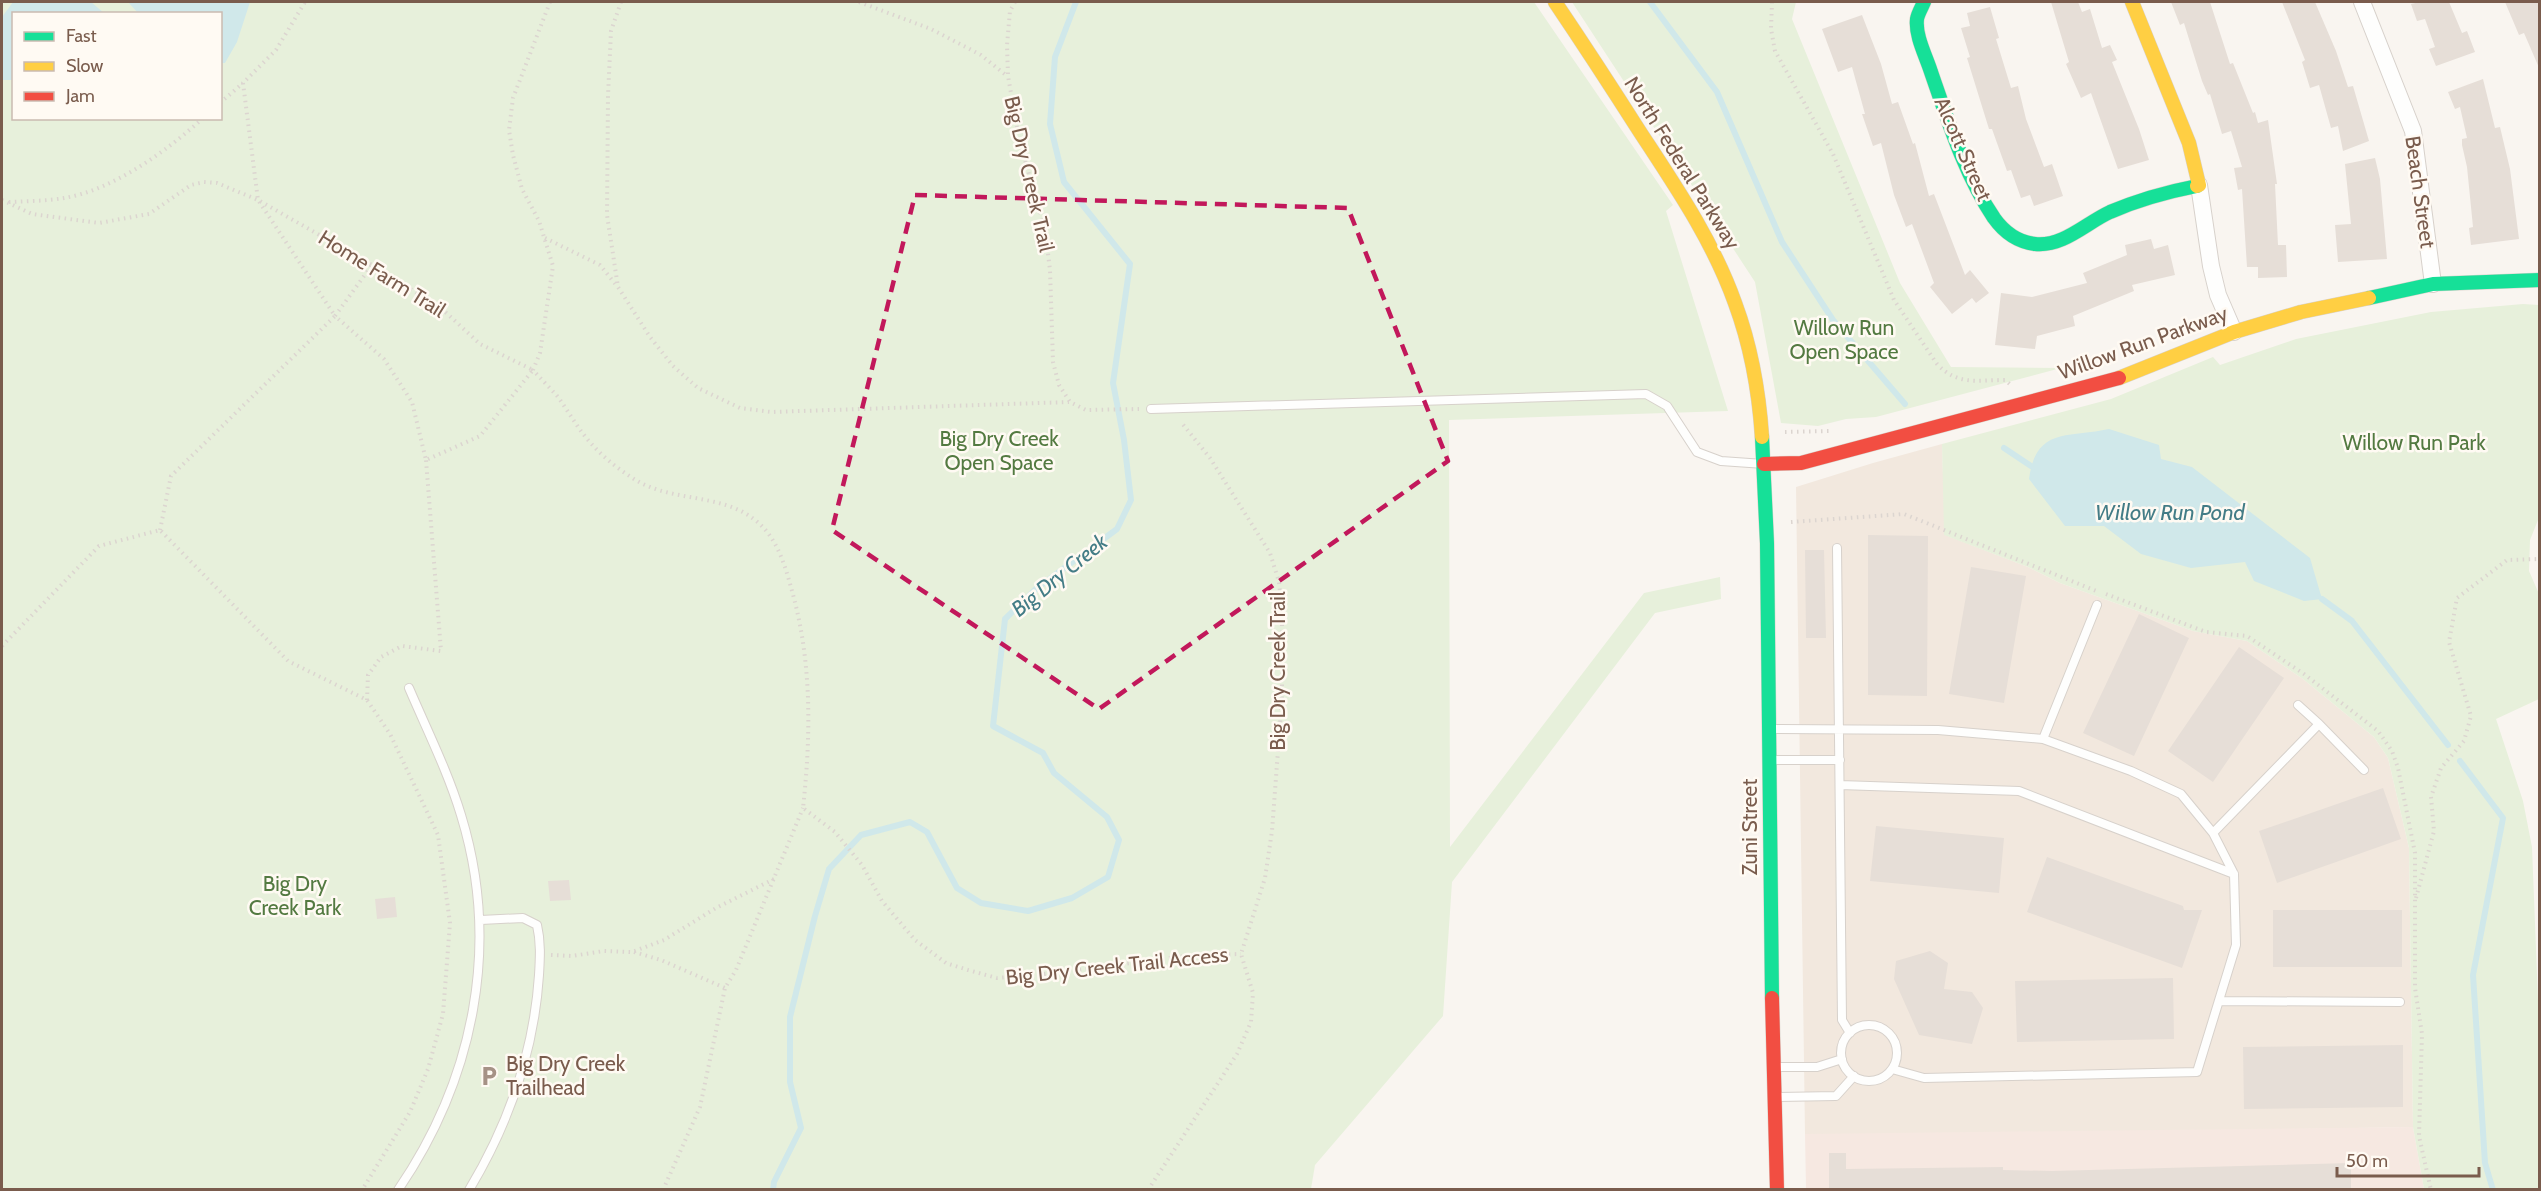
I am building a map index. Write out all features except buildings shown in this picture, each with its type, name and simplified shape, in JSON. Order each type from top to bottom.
[{"type":"street","name":"North Federal Parkway","points":[[1555,2],[1675,183],[1722,268],[1737,308],[1757,382],[1764,464]]},
{"type":"street","name":"Alcott Street","points":[[1924,2],[1917,18],[1920,37],[1946,114],[1974,183],[1995,219],[2005,230],[2020,240],[2037,244],[2054,243],[2108,213],[2150,196],[2199,185]]},
{"type":"street","points":[[2132,2],[2189,143],[2199,185],[2211,266],[2218,295],[2234,332]]},
{"type":"street","name":"Beach Street","points":[[2362,2],[2413,131],[2433,284]]},
{"type":"street","name":"Willow Run Parkway","points":[[1764,464],[1801,463],[2106,383],[2234,332],[2301,312],[2433,284],[2540,280]]},
{"type":"street","name":"Zuni Street","points":[[1764,464],[1771,760],[1772,1066],[1777,1190]]},
{"type":"lane","points":[[1151,409],[1646,394],[1667,406],[1697,452],[1720,461],[1764,464]]},
{"type":"lane","points":[[1837,548],[1842,1020],[1850,1033]]},
{"type":"lane","points":[[2043,739],[2097,605]]},
{"type":"lane","points":[[398,1190],[431,1136],[444,1110],[454,1080],[472,1020],[477,987],[481,920],[469,844],[461,814],[409,688]]},
{"type":"lane","points":[[2298,705],[2364,770]]},
{"type":"lane","points":[[2213,833],[2319,724]]},
{"type":"lane","points":[[1770,729],[1938,730],[2043,739],[2131,771],[2181,794],[2213,833],[2234,874],[2236,945],[2197,1072],[1924,1078],[1892,1069]]},
{"type":"lane","points":[[1771,760],[1840,760]]},
{"type":"lane","points":[[1840,785],[2019,791],[2234,874]]},
{"type":"lane","points":[[469,1190],[492,1149],[521,1074],[534,1023],[541,941],[537,925],[523,918],[481,920]]},
{"type":"lane","points":[[2219,1000],[2400,1002]]},
{"type":"lane","points":[[1867,1025],[1886,1030],[1896,1046],[1897,1055],[1892,1069],[1881,1078],[1872,1080],[1854,1076],[1842,1059],[1844,1041],[1850,1033],[1867,1025]]},
{"type":"lane","points":[[1772,1066],[1817,1067],[1842,1059]]},
{"type":"lane","points":[[1775,1097],[1836,1096],[1854,1076]]},
{"type":"path","points":[[222,101],[276,50],[305,2]]},
{"type":"path","points":[[426,460],[480,436],[533,370],[540,353],[553,266],[539,221],[522,189],[509,130],[513,98],[550,2]]},
{"type":"path","points":[[618,287],[607,215],[608,96],[611,31],[621,2]]},
{"type":"path","points":[[859,2],[931,29],[981,55],[1008,76]]},
{"type":"path","name":"Big Dry Creek Trail","points":[[1016,2],[1010,11],[1007,45],[1008,76],[1019,139],[1045,229],[1050,270],[1053,362],[1059,385],[1070,402],[1086,410],[1151,409],[1168,411],[1176,416],[1210,459],[1270,554],[1279,582],[1282,613],[1282,697],[1272,831],[1265,878],[1241,954]]},
{"type":"path","points":[[1772,2],[1771,29],[1775,51],[1833,154],[1894,300],[1946,374],[1960,381],[2005,380],[2013,386],[2001,389]]},
{"type":"path","points":[[243,83],[258,200],[335,316],[384,359],[412,402],[426,460],[441,651],[402,646],[381,657],[368,675],[367,700]]},
{"type":"path","points":[[8,202],[66,198],[119,180],[181,138],[201,120]]},
{"type":"path","name":"Home Farm Trail","points":[[2,200],[32,214],[99,223],[149,214],[191,185],[204,182],[217,183],[258,200],[372,264],[441,308],[480,344],[533,370],[558,397],[582,432],[604,458],[633,479],[667,494],[726,505],[755,520],[775,543],[786,566],[802,626],[808,681],[808,764],[803,808],[736,970],[725,988],[700,1107],[663,1190]]},
{"type":"path","points":[[544,238],[600,265],[673,366],[698,388],[740,408],[771,412],[1070,402]]},
{"type":"path","points":[[160,530],[171,476],[335,316],[372,264]]},
{"type":"path","points":[[1785,432],[1835,431]]},
{"type":"path","points":[[1791,522],[1904,514],[2206,632],[2247,636],[2304,674],[2378,731],[2392,751],[2398,768],[2415,853],[2415,988],[2422,1034],[2419,1136],[2431,1190]]},
{"type":"path","points":[[2,646],[99,546],[160,530]]},
{"type":"path","points":[[160,530],[288,661],[367,700],[390,734],[438,835],[450,923],[443,1014],[428,1069],[410,1112],[362,1190]]},
{"type":"path","points":[[2415,906],[2434,831],[2431,797],[2441,768],[2464,741],[2471,716],[2449,642],[2457,598],[2507,560],[2540,558]]},
{"type":"path","name":"Big Dry Creek Trail Access","points":[[803,808],[835,832],[862,865],[882,900],[915,940],[946,963],[997,978],[1193,955],[1241,954]]},
{"type":"path","points":[[632,952],[664,940],[716,908],[774,878]]},
{"type":"path","points":[[540,954],[572,956],[604,951],[632,952],[661,960],[725,988]]},
{"type":"path","points":[[1148,1190],[1237,1054],[1246,1035],[1251,1022],[1253,993],[1241,954]]},
{"type":"highlighted area","points":[[915,195],[1348,208],[1448,461],[1099,709],[832,530]]},
{"type":"shaded area","points":[[1942,444],[1945,535],[2028,567],[2060,583],[2193,631],[2247,641],[2303,679],[2374,737],[2388,758],[2409,848],[2413,1127],[1965,1135],[1805,1134],[1796,487]]},
{"type":"shaded area","points":[[2413,1127],[2424,1189],[1806,1189],[1805,1134]]},
{"type":"green space","name":"Big Dry Creek Open Space","points":[[2,2],[1534,2],[1673,205],[1666,211],[1728,411],[1449,420],[1450,847],[1644,593],[1720,577],[1721,599],[1655,613],[1452,882],[1443,1016],[1315,1165],[1311,1189],[2,1190]]},
{"type":"green space","name":"Willow Run Open Space","points":[[1572,2],[1796,2],[1792,19],[1900,283],[1951,367],[2061,368],[1876,417],[1846,419],[1818,426],[1781,423],[1755,282]]},
{"type":"green space","name":"Willow Run Park","points":[[2523,304],[2539,305],[2540,515],[2530,540],[2529,571],[2539,594],[2539,699],[2496,719],[2523,801],[2532,847],[2539,1026],[2539,1189],[2424,1189],[2413,1127],[2409,848],[2388,758],[2374,737],[2303,679],[2247,641],[2193,631],[2060,583],[2028,567],[1944,535],[1942,444],[2111,399],[2213,357],[2220,365],[2296,339],[2431,312]]},
{"type":"water","points":[[13,2],[91,2],[103,12],[12,12],[12,80],[2,80],[2,17]]},
{"type":"water","points":[[128,2],[250,2],[237,42],[225,63],[222,63],[222,12],[137,12]]},
{"type":"water","name":"Willow Run Pond","points":[[2109,429],[2159,445],[2161,459],[2192,467],[2310,558],[2322,599],[2304,601],[2254,581],[2245,562],[2191,568],[2141,554],[2104,526],[2065,526],[2029,479],[2033,462],[2046,443],[2056,438]]},
{"type":"waterway","name":"Big Dry Creek","points":[[773,1190],[774,1182],[801,1128],[790,1082],[790,1017],[815,916],[829,869],[861,835],[910,822],[927,832],[957,888],[981,903],[1028,911],[1072,898],[1108,877],[1119,840],[1107,817],[1054,773],[1043,753],[993,726],[1005,619],[1036,589],[1117,529],[1131,500],[1124,440],[1113,383],[1130,264],[1064,182],[1050,124],[1055,57],[1076,2]]},
{"type":"waterway","points":[[1650,2],[1717,92],[1782,242],[1833,320],[1905,404]]},
{"type":"waterway","points":[[2004,448],[2031,466]]},
{"type":"waterway","points":[[2322,599],[2352,621],[2448,745]]},
{"type":"waterway","points":[[2460,761],[2503,818],[2473,975],[2485,1163],[2493,1190]]},
{"type":"traffic: fast","points":[[1924,2],[1917,19],[1918,32],[1951,128],[1974,184],[1994,218],[2012,236],[2035,244],[2055,242],[2110,212],[2152,197],[2197,186]]},
{"type":"traffic: fast","points":[[2369,298],[2433,284],[2540,280]]},
{"type":"traffic: fast","points":[[1762,437],[1767,543],[1772,998]]},
{"type":"traffic: slow","points":[[1555,2],[1680,194],[1716,258],[1746,336],[1759,403],[1762,437]]},
{"type":"traffic: slow","points":[[2132,2],[2189,143],[2199,185],[2197,186]]},
{"type":"traffic: slow","points":[[2119,378],[2234,332],[2301,312],[2369,298]]},
{"type":"traffic: jam","points":[[1764,464],[1801,463],[2119,378]]},
{"type":"traffic: jam","points":[[1772,998],[1777,1190]]},
{"type":"place","name":"Big Dry Creek Trailhead","points":[[489,1076]]},
{"type":"park label","name":"Big Dry Creek Park","points":[[295,896]]}]
